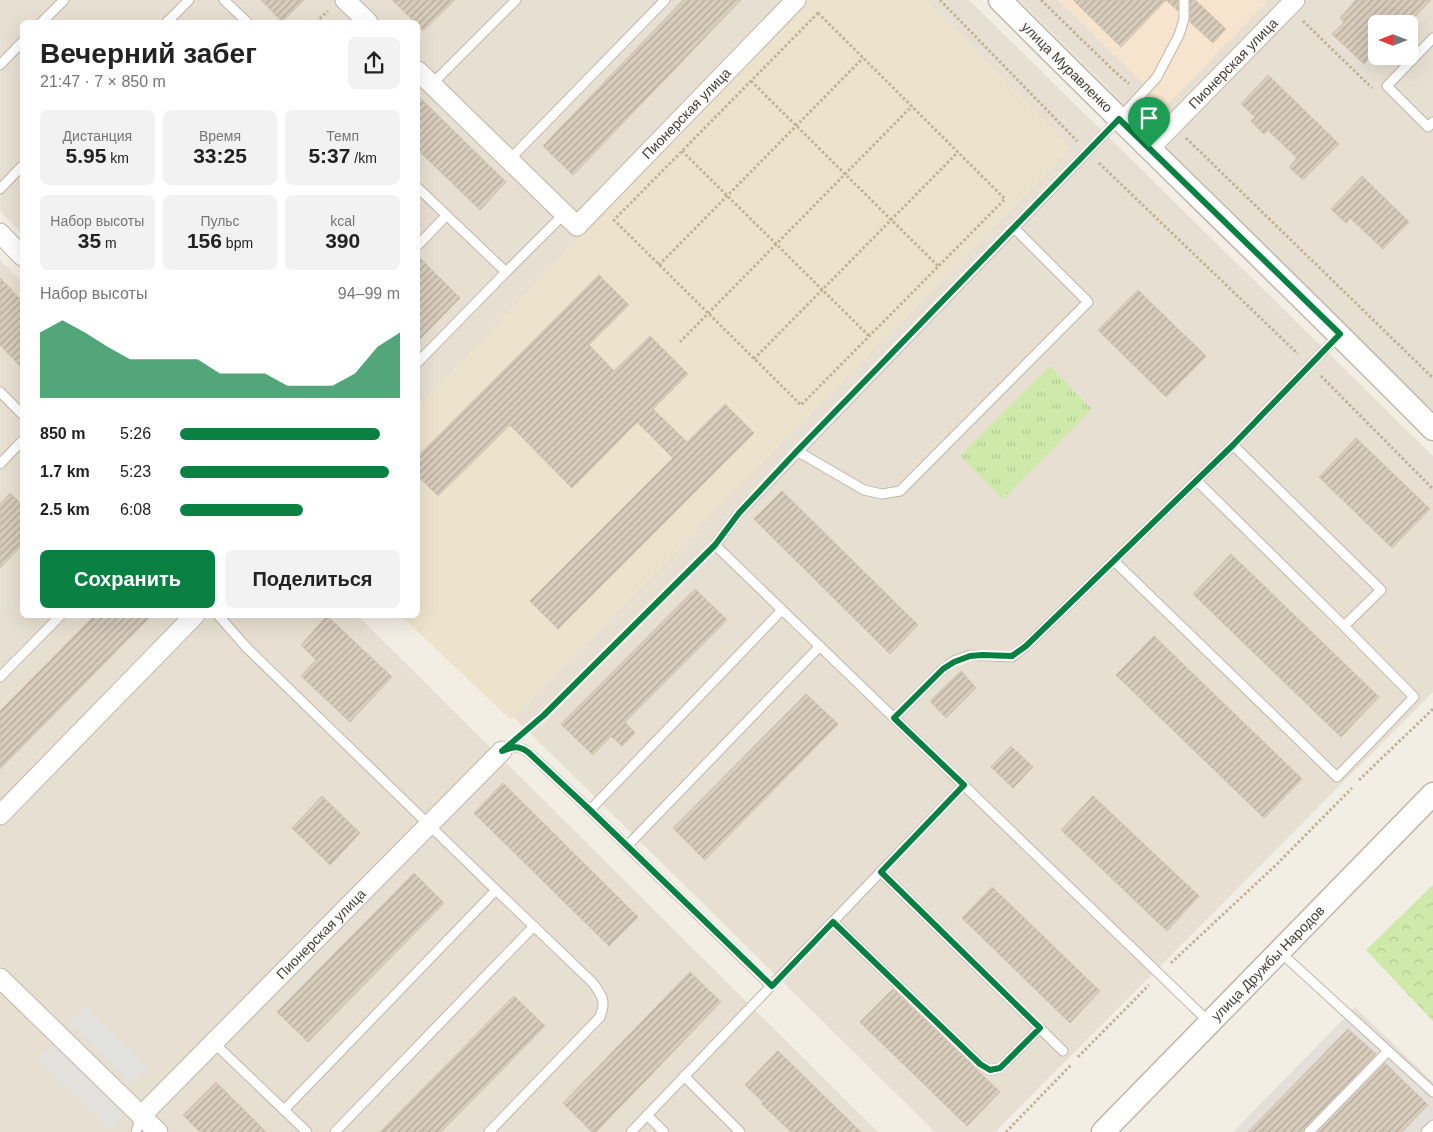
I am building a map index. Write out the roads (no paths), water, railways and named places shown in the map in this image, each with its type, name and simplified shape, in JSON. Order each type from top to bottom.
[{"type":"street","points":[[345,0],[366,20]]},
{"type":"street","name":"Пионерская улица","points":[[551,201],[576,226],[796,0]]},
{"type":"street","name":"улица Муравленко","points":[[1000,0],[1340,334],[1433,429]]},
{"type":"street","name":"Пионерская улица","points":[[1149,148],[1292,4]]},
{"type":"street","points":[[420,73],[551,201]]},
{"type":"street","points":[[0,233],[20,254]]},
{"type":"street","points":[[0,815],[192,618]]},
{"type":"street","name":"Пионерская улица","points":[[139,1124],[214,1043],[502,751]]},
{"type":"street","name":"улица Дружбы Народов","points":[[1102,1132],[1211,1023],[1433,794]]},
{"type":"street","points":[[0,978],[139,1124],[158,1132]]},
{"type":"lane","points":[[44,20],[64,0]]},
{"type":"lane","points":[[169,20],[189,0]]},
{"type":"lane","points":[[224,0],[245,20]]},
{"type":"lane","points":[[432,84],[516,0]]},
{"type":"lane","points":[[510,160],[665,0]]},
{"type":"lane","points":[[1184,0],[1184,19],[1179,35],[1157,77],[1119,119],[797,451],[739,513],[715,545],[1211,1023]]},
{"type":"lane","points":[[1433,38],[1386,86],[1428,127],[1433,122]]},
{"type":"lane","points":[[0,65],[20,44]]},
{"type":"lane","points":[[0,189],[20,168]]},
{"type":"lane","points":[[420,190],[506,272]]},
{"type":"lane","points":[[420,360],[564,214],[551,201]]},
{"type":"lane","points":[[420,243],[446,216]]},
{"type":"lane","points":[[797,451],[864,490],[882,494],[900,491],[1088,302],[1014,228]]},
{"type":"lane","points":[[894,718],[943,669],[954,662],[970,656],[1012,656],[1020,652],[1233,445],[1340,334]]},
{"type":"lane","points":[[0,392],[20,412]]},
{"type":"lane","points":[[0,464],[20,443]]},
{"type":"lane","points":[[1233,445],[1381,590],[1344,626]]},
{"type":"lane","points":[[1114,561],[1336,777],[1414,697],[1196,480]]},
{"type":"lane","points":[[590,810],[782,610]]},
{"type":"lane","points":[[0,678],[58,618]]},
{"type":"lane","points":[[221,618],[247,648],[593,983],[601,994],[604,1006],[600,1017],[496,1130]]},
{"type":"lane","points":[[627,846],[820,646]]},
{"type":"lane","points":[[502,751],[521,748],[590,810],[772,986]]},
{"type":"lane","points":[[631,1132],[964,785]]},
{"type":"lane","points":[[881,872],[1062,1051]]},
{"type":"lane","points":[[284,1110],[496,890]]},
{"type":"lane","points":[[833,922],[980,1064],[990,1070],[1000,1068],[1040,1028]]},
{"type":"lane","points":[[335,1132],[534,926]]},
{"type":"lane","points":[[1279,952],[1433,1092]]},
{"type":"lane","points":[[214,1043],[307,1132]]},
{"type":"lane","points":[[1309,1132],[1388,1051]]},
{"type":"lane","points":[[684,1076],[740,1132]]},
{"type":"lane","points":[[647,1115],[664,1132]]},
{"type":"lane","points":[[1426,1132],[1433,1125]]}]
